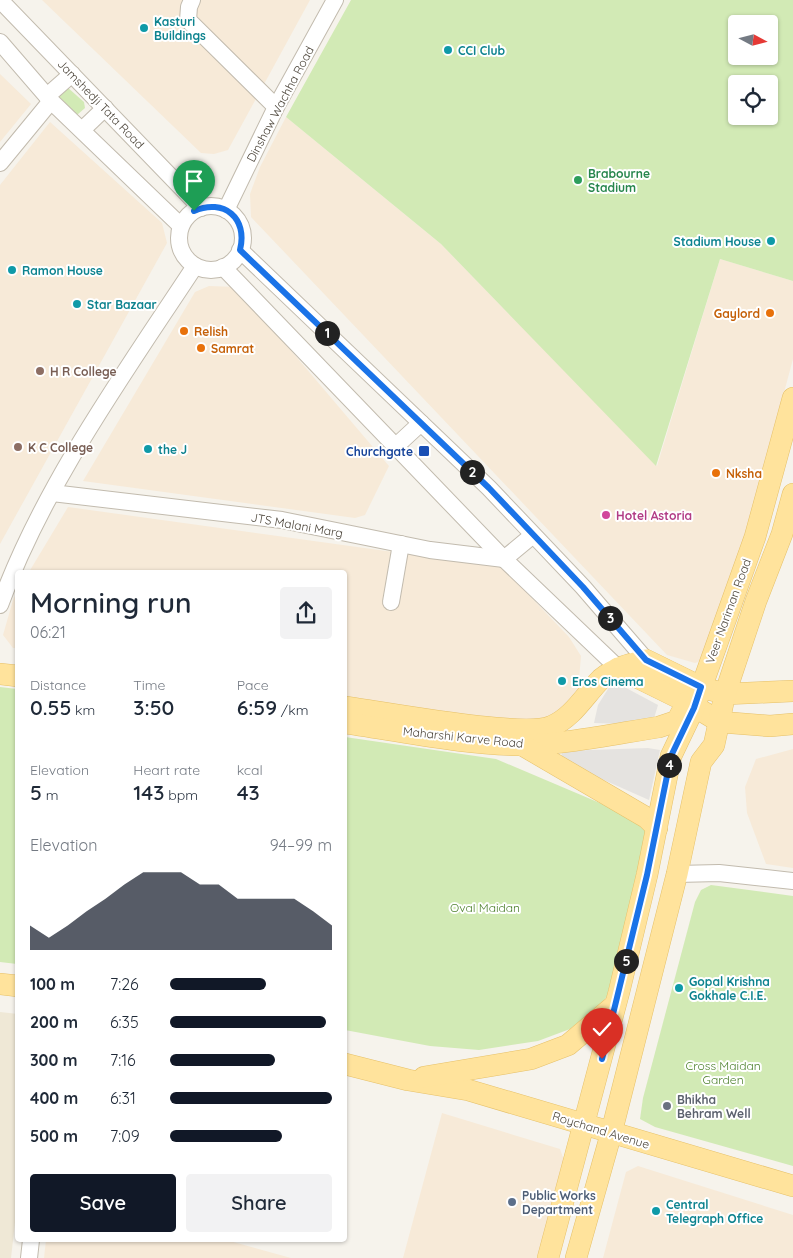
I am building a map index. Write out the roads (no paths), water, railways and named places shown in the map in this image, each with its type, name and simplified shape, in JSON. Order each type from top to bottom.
[{"type":"main road","name":"Veer Nariman Road","points":[[548,1258],[585,1125],[615,1005],[657,828],[671,756],[755,537],[793,398]]},
{"type":"main road","name":"Veer Nariman Road","points":[[576,1258],[611,1134],[677,874],[701,762],[714,745],[725,694],[756,601],[790,521],[793,494]]},
{"type":"main road","points":[[0,659],[15,661]]},
{"type":"main road","points":[[618,668],[646,660],[720,722],[770,726],[793,724]]},
{"type":"main road","points":[[618,668],[694,699],[725,694],[793,691]]},
{"type":"main road","name":"Maharshi Karve Road","points":[[347,707],[494,727],[539,730],[565,719],[603,678],[618,668]]},
{"type":"main road","points":[[0,674],[15,676]]},
{"type":"main road","name":"Maharshi Karve Road","points":[[347,723],[451,738],[540,744],[659,727],[677,721],[694,699]]},
{"type":"main road","points":[[714,745],[770,726]]},
{"type":"main road","points":[[522,744],[647,818],[657,828]]},
{"type":"main road","points":[[0,984],[15,986]]},
{"type":"main road","points":[[408,1080],[531,1060],[568,1045],[615,1005]]},
{"type":"main road","name":"Roychand Avenue","points":[[347,1065],[408,1080],[468,1090],[611,1134],[793,1186]]},
{"type":"street","name":"Jamshedji Tata Road","points":[[0,0],[201,208]]},
{"type":"street","points":[[192,0],[189,6],[188,20],[276,106]]},
{"type":"street","name":"Dinshaw Wachha Road","points":[[226,210],[276,106],[335,0]]},
{"type":"street","points":[[0,42],[49,99],[181,226]]},
{"type":"street","points":[[0,163],[49,99],[72,74]]},
{"type":"street","points":[[82,130],[105,108]]},
{"type":"street","points":[[213,206],[226,210],[238,221],[242,231],[240,250],[235,259],[223,267],[208,270],[195,266],[184,255],[180,245],[181,226],[194,211],[201,208],[213,206]]},
{"type":"street","points":[[240,250],[489,488],[583,587],[646,660]]},
{"type":"street","points":[[0,605],[6,570],[125,373],[195,266]]},
{"type":"street","points":[[223,267],[504,559],[618,668]]},
{"type":"street","points":[[396,446],[421,423]]},
{"type":"street","name":"JTS Malani Marg","points":[[52,493],[282,520],[401,544],[504,559]]},
{"type":"street","points":[[504,559],[534,535]]},
{"type":"street","points":[[391,602],[401,544]]},
{"type":"street","points":[[677,874],[719,873],[793,881]]},
{"type":"street","points":[[29,1258],[31,1242]]},
{"type":"place","name":"Kasturi Buildings","points":[[144,28]]},
{"type":"place","name":"CCI Club","points":[[448,50]]},
{"type":"place","name":"Brabourne Stadium","points":[[578,180]]},
{"type":"place","name":"Stadium House","points":[[771,241]]},
{"type":"place","name":"Ramon House","points":[[12,270]]},
{"type":"place","name":"Star Bazaar","points":[[77,304]]},
{"type":"place","name":"Gaylord","points":[[770,313]]},
{"type":"place","name":"Relish","points":[[184,331]]},
{"type":"place","name":"Samrat","points":[[201,348]]},
{"type":"place","name":"H R College","points":[[40,371]]},
{"type":"place","name":"K C College","points":[[18,447]]},
{"type":"place","name":"the J","points":[[148,449]]},
{"type":"place","name":"Churchgate","points":[[424,451]]},
{"type":"place","name":"Nksha","points":[[716,473]]},
{"type":"place","name":"Hotel Astoria","points":[[606,515]]},
{"type":"place","name":"Eros Cinema","points":[[562,681]]},
{"type":"place","name":"Gopal Krishna Gokhale C.I.E.","points":[[679,988]]},
{"type":"place","name":"Bhikha Behram Well","points":[[667,1106]]},
{"type":"place","name":"Public Works Department","points":[[512,1202]]},
{"type":"place","name":"Central Telegraph Office","points":[[656,1211]]},
{"type":"park label","name":"Oval Maidan","points":[[485,907]]},
{"type":"park label","name":"Cross Maidan Garden","points":[[723,1072]]}]
